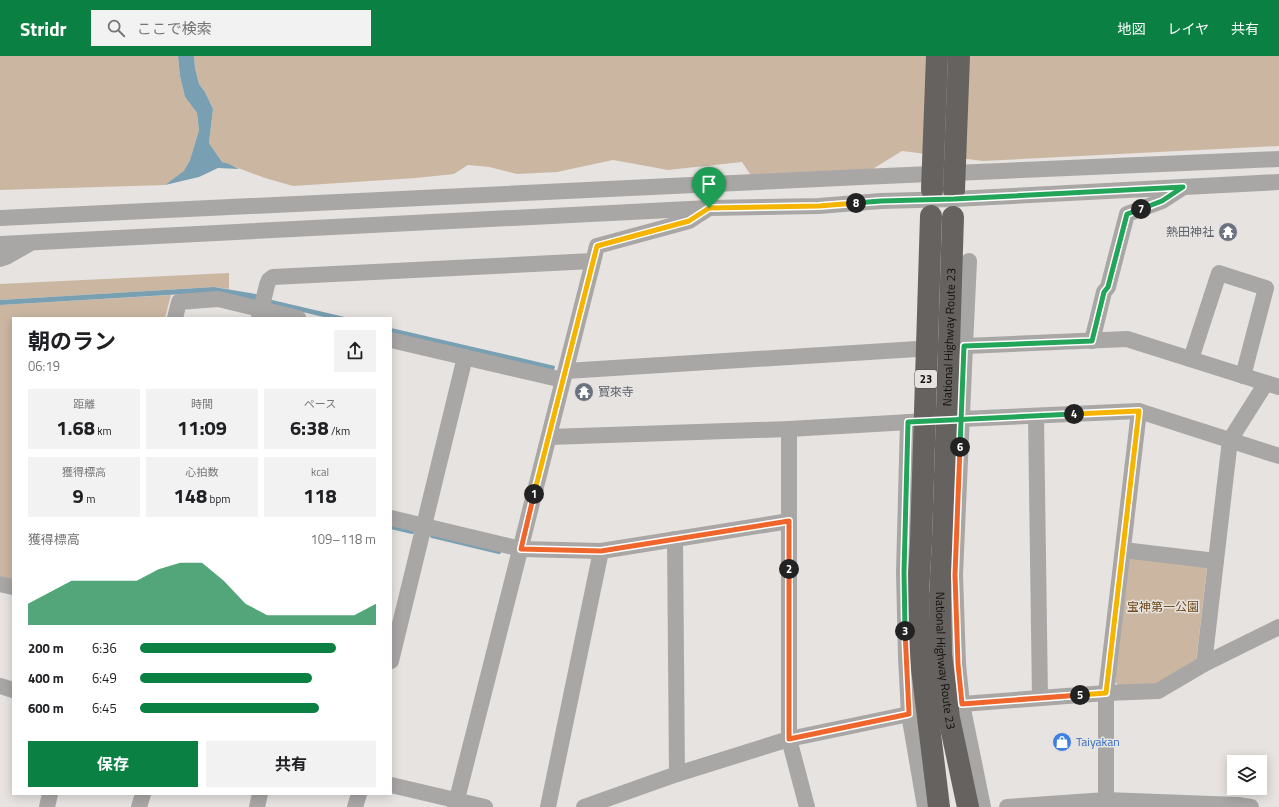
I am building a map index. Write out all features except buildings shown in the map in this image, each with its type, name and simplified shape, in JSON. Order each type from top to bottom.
[{"type":"highway","name":"National Highway Route 23","points":[[937,56],[932,202],[932,541],[940,595],[941,654],[949,718],[968,807]]},
{"type":"highway","name":"National Highway Route 23","points":[[939,807],[920,652],[918,593],[932,541],[954,202],[959,56]]},
{"type":"street","points":[[0,218],[853,177],[1279,159]]},
{"type":"street","points":[[0,244],[709,208],[819,206],[881,201],[954,202],[1279,182]]},
{"type":"street","points":[[1092,341],[1104,292],[1108,287],[1127,214],[1162,201],[1183,187]]},
{"type":"street","points":[[456,804],[597,246],[689,221],[709,208]]},
{"type":"street","points":[[0,259],[31,243]]},
{"type":"street","points":[[262,307],[267,285],[269,280],[273,277],[593,261]]},
{"type":"street","points":[[969,261],[964,346],[955,575],[958,664],[962,704],[983,807]]},
{"type":"street","points":[[1191,359],[1219,273],[1266,288],[1242,376]]},
{"type":"street","points":[[175,317],[179,302],[218,299],[262,307],[295,317]]},
{"type":"street","points":[[392,340],[466,357],[564,375],[964,346],[1127,339],[1272,385],[1230,440],[1204,664]]},
{"type":"street","points":[[392,657],[466,357]]},
{"type":"street","points":[[549,437],[789,429],[1139,411],[1279,456]]},
{"type":"street","points":[[1106,800],[1106,693],[1139,411]]},
{"type":"street","points":[[1036,416],[1040,698]]},
{"type":"street","points":[[908,422],[904,572],[906,657],[909,714],[925,807]]},
{"type":"street","points":[[789,429],[789,739],[807,807]]},
{"type":"street","points":[[392,518],[521,549],[601,551],[789,521]]},
{"type":"street","points":[[675,539],[677,774]]},
{"type":"street","points":[[1123,550],[1216,561]]},
{"type":"street","points":[[548,807],[601,551]]},
{"type":"street","points":[[962,704],[1106,693],[1158,692],[1204,664],[1279,627]]},
{"type":"street","points":[[0,686],[12,690]]},
{"type":"street","points":[[584,807],[677,774],[789,739],[909,714]]},
{"type":"street","points":[[392,785],[456,804],[485,807]]},
{"type":"street","points":[[47,807],[50,795]]},
{"type":"street","points":[[139,807],[143,795]]},
{"type":"street","points":[[257,807],[260,795]]},
{"type":"street","points":[[355,807],[359,795]]},
{"type":"street","points":[[1007,807],[1106,800],[1238,805],[1251,807]]},
{"type":"green space","points":[[0,56],[178,56],[180,76],[185,97],[197,113],[199,130],[190,160],[184,172],[165,185],[0,190]]},
{"type":"green space","points":[[194,56],[1279,56],[1279,146],[983,161],[902,151],[871,170],[752,177],[742,162],[668,170],[613,160],[557,172],[517,174],[489,167],[468,165],[454,174],[293,186],[265,178],[222,162],[209,143],[213,109],[205,92],[199,84]]},
{"type":"green space","points":[[229,273],[229,289],[214,287],[0,300],[0,284]]},
{"type":"green space","points":[[171,295],[165,317],[12,317],[12,579],[0,576],[0,305]]},
{"type":"green space","name":"宝神第一公園","points":[[1131,556],[1203,565],[1207,568],[1196,662],[1152,685],[1119,686],[1115,682],[1128,560]]},
{"type":"water","points":[[178,56],[194,56],[199,84],[205,92],[213,109],[209,143],[222,162],[239,169],[218,168],[199,177],[165,185],[184,171],[190,160],[199,130],[197,113],[185,97],[180,76]]},
{"type":"water","points":[[214,287],[256,294],[272,300],[345,317],[324,317],[218,292],[0,305],[0,300]]},
{"type":"water","points":[[392,328],[555,366],[554,371],[392,333]]},
{"type":"waterway","points":[[392,527],[412,532]]},
{"type":"waterway","points":[[432,536],[499,552]]},
{"type":"place","name":"熱田神社","points":[[1228,232]]},
{"type":"place","name":"寳來寺","points":[[584,392]]},
{"type":"place","name":"Taiyakan","points":[[1062,742]]},
{"type":"route","points":[[709,208],[689,221],[597,246],[521,549],[601,551],[789,521],[789,739],[909,714],[904,572],[908,422],[961,419],[1139,411],[1106,693],[962,704],[958,664],[955,575],[961,419],[964,346],[1092,341],[1104,292],[1108,287],[1127,214],[1162,201],[1183,187],[954,199],[881,201],[819,206],[709,208]]}]
